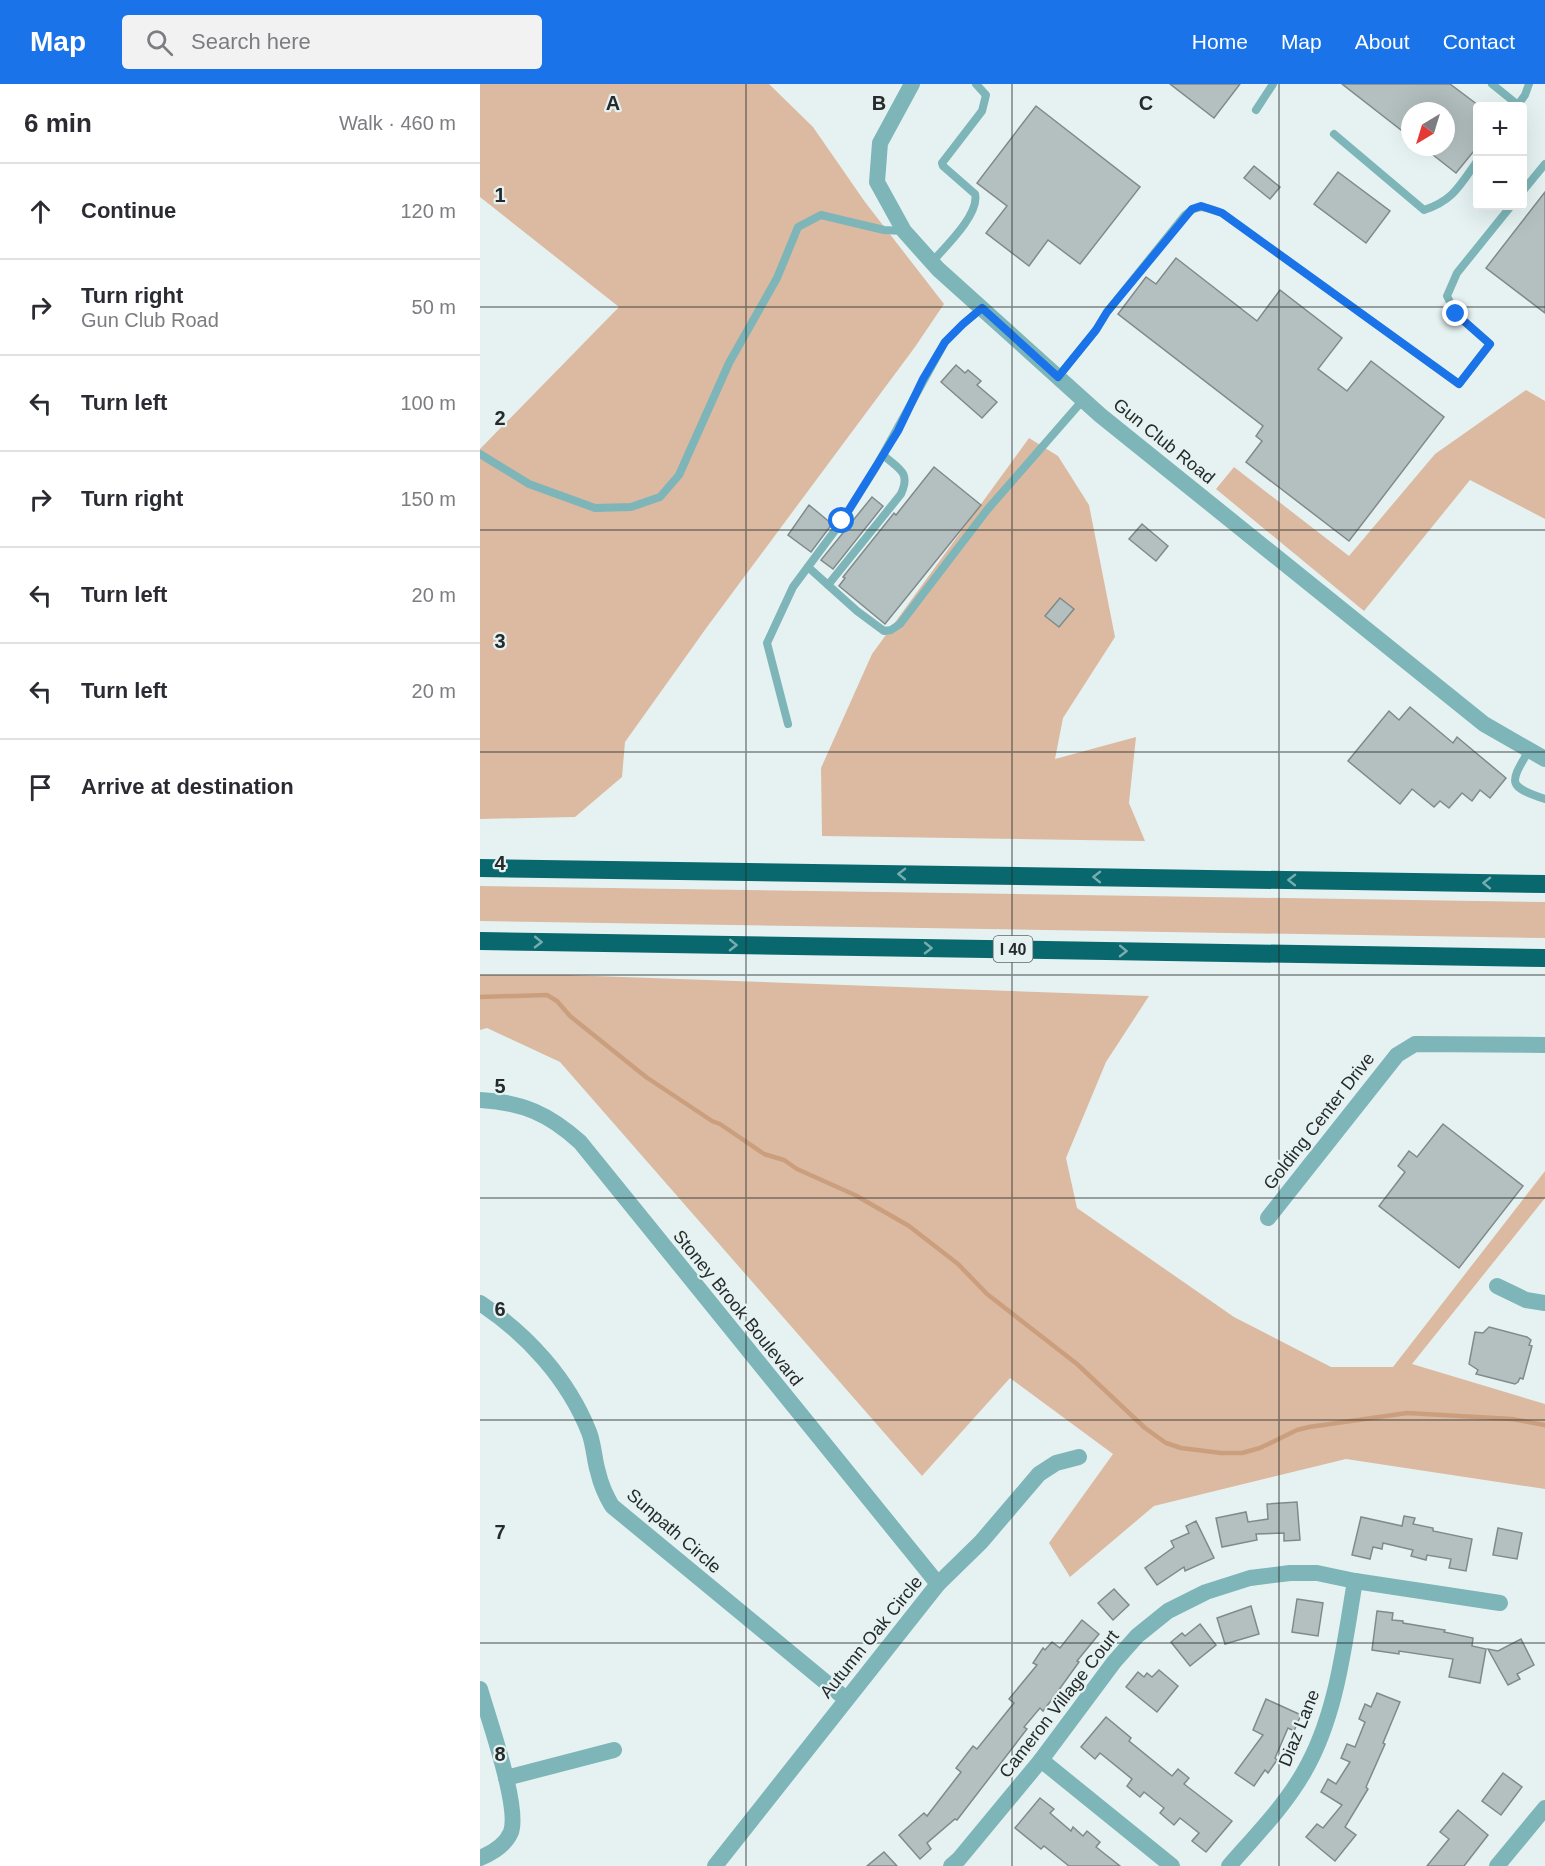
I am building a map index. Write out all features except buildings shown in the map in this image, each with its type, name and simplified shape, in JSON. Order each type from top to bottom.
[{"type":"highway","points":[[480,868],[1545,884]]},
{"type":"highway","name":"I 40","points":[[480,941],[1545,958]]},
{"type":"street","name":"Gun Club Road","points":[[912,84],[880,143],[876,182],[904,231],[932,262],[1083,400],[1484,724],[1545,759]]},
{"type":"street","name":"Golding Center Drive","points":[[1268,1218],[1397,1055],[1415,1044],[1545,1045]]},
{"type":"street","name":"Stoney Brook Boulevard","points":[[480,1100],[496,1101],[533,1110],[547,1116],[580,1142],[938,1584]]},
{"type":"street","points":[[1497,1286],[1526,1300],[1545,1303]]},
{"type":"street","name":"Sunpath Circle","points":[[480,1303],[518,1331],[541,1355],[563,1384],[590,1433],[597,1471],[612,1506],[846,1699]]},
{"type":"street","name":"Autumn Oak Circle","points":[[715,1866],[938,1584],[981,1542],[1039,1474],[1056,1463],[1078,1457]]},
{"type":"street","name":"Cameron Village Court","points":[[951,1866],[1041,1760],[1114,1662],[1137,1636],[1168,1611],[1206,1592],[1250,1578],[1290,1573],[1317,1573],[1500,1603]]},
{"type":"street","name":"Diaz Lane","points":[[1229,1866],[1284,1803],[1305,1771],[1324,1727],[1337,1683],[1355,1581]]},
{"type":"street","points":[[480,1689],[506,1778],[512,1811],[510,1834],[490,1853],[480,1858]]},
{"type":"street","points":[[506,1778],[614,1750]]},
{"type":"street","points":[[1041,1760],[1172,1866]]},
{"type":"street","points":[[1497,1866],[1545,1808]]},
{"type":"lane","points":[[932,262],[962,228],[976,202],[975,194],[942,163],[982,111],[986,95],[976,84]]},
{"type":"lane","points":[[1256,110],[1274,84]]},
{"type":"lane","points":[[1492,84],[1512,102]]},
{"type":"lane","points":[[1520,102],[1529,84]]},
{"type":"lane","points":[[1334,134],[1424,210],[1450,198],[1473,167]]},
{"type":"lane","points":[[1527,186],[1545,164]]},
{"type":"lane","points":[[1058,377],[1185,215],[1201,206],[1222,213],[1459,384],[1490,344],[1456,314],[1447,296],[1456,273],[1508,210]]},
{"type":"lane","points":[[480,454],[529,484],[596,508],[631,507],[660,497],[679,475],[729,363],[777,278],[798,227],[821,215],[884,230],[904,231]]},
{"type":"lane","points":[[789,724],[767,643],[793,587],[842,521],[883,455],[945,342],[982,308]]},
{"type":"lane","points":[[808,567],[857,611],[884,631],[891,630],[900,624],[987,510],[1083,400]]},
{"type":"lane","points":[[828,585],[901,495],[906,484],[904,473],[883,455]]},
{"type":"lane","points":[[1529,750],[1515,774],[1516,784],[1521,791],[1545,799]]},
{"type":"shaded area","points":[[480,84],[769,84],[813,127],[865,202],[944,304],[915,347],[707,627],[625,742],[622,777],[575,817],[480,819],[480,449],[619,307],[480,197]]},
{"type":"shaded area","points":[[1526,390],[1545,401],[1545,519],[1470,480],[1364,611],[1216,489],[1234,467],[1349,556],[1435,454]]},
{"type":"shaded area","points":[[1029,438],[1058,456],[1089,505],[1115,637],[1063,718],[1055,759],[1136,737],[1129,803],[1145,841],[822,836],[821,768],[872,654]]},
{"type":"shaded area","points":[[480,886],[1545,902],[1545,938],[480,921]]},
{"type":"shaded area","points":[[480,975],[567,975],[1149,996],[1106,1062],[1066,1158],[1077,1208],[1234,1317],[1331,1367],[1393,1367],[1545,1171],[1545,1198],[1412,1364],[1545,1404],[1545,1489],[1346,1459],[1154,1506],[1070,1577],[1049,1543],[1113,1454],[1010,1378],[922,1476],[560,1062],[487,1028],[480,1030]]},
{"type":"waterway","points":[[480,997],[547,995],[646,1077],[712,1121],[764,1154],[784,1160],[797,1169],[855,1195],[909,1226],[958,1264],[987,1294],[1077,1364],[1145,1428],[1166,1443],[1181,1448],[1242,1453],[1260,1448],[1297,1430],[1309,1427],[1407,1413],[1512,1419],[1545,1425]]},
{"type":"route","points":[[842,521],[898,431],[923,379],[945,342],[963,324],[982,308],[1058,377],[1096,330],[1107,312],[1192,209],[1201,206],[1222,213],[1459,384],[1490,344],[1456,314]]}]
